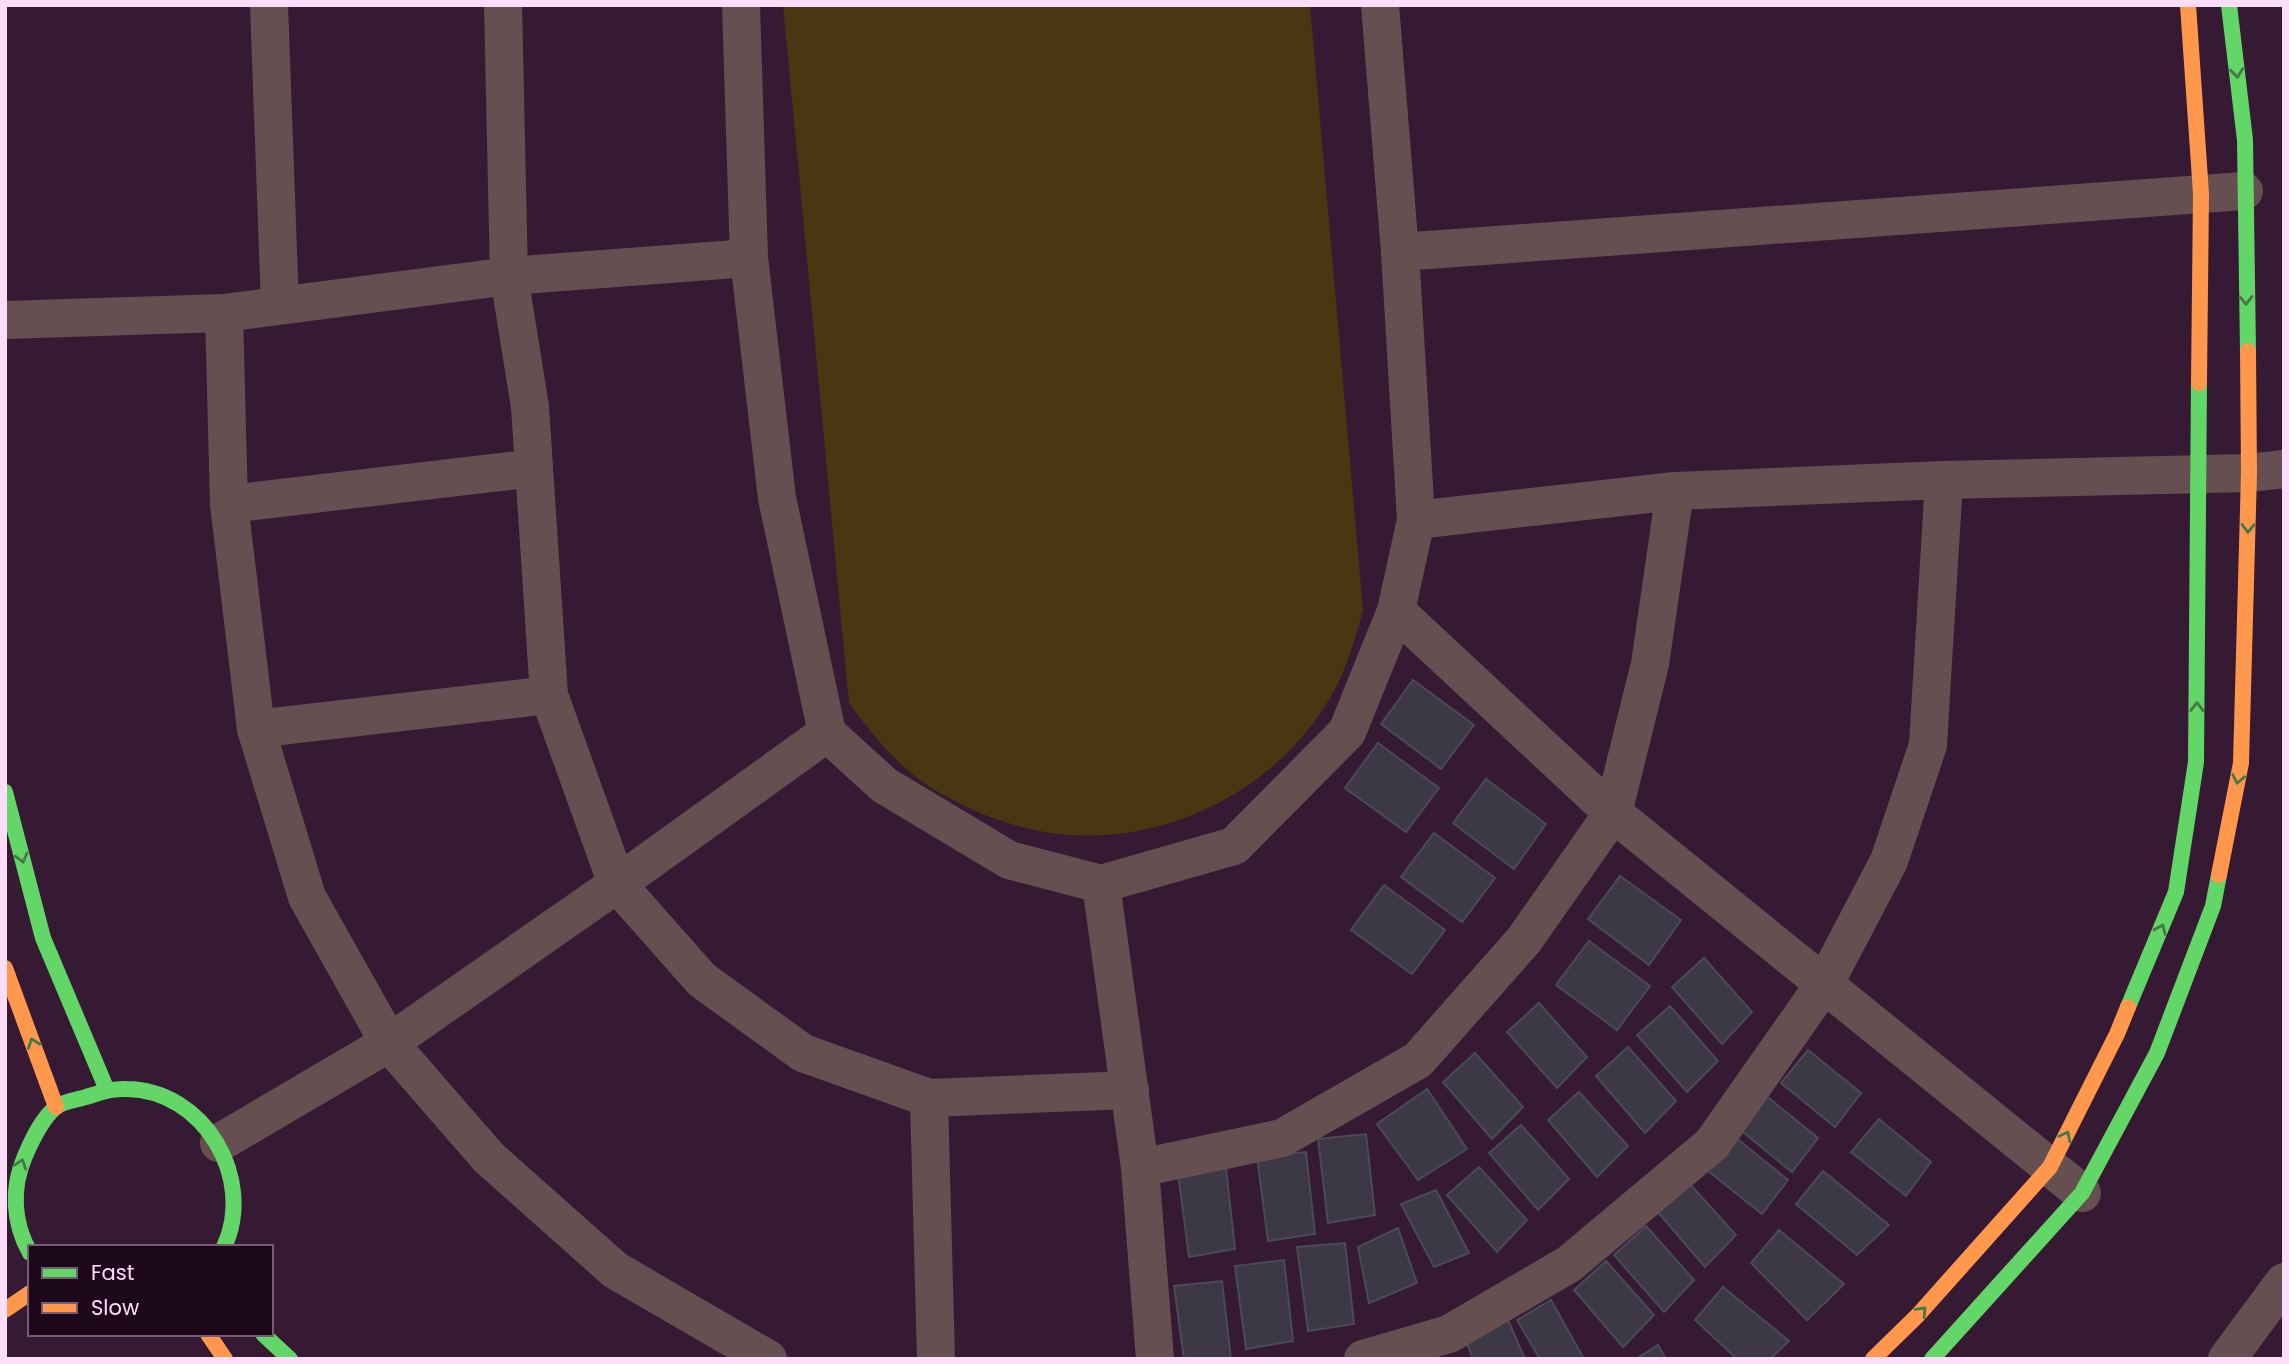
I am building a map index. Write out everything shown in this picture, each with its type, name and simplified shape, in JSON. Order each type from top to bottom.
[{"type":"street","points":[[269,5],[280,305]]},
{"type":"street","points":[[503,5],[509,276],[530,407],[549,695],[617,884],[702,980],[803,1053],[929,1097],[1130,1090]]},
{"type":"street","points":[[741,5],[749,258],[777,498],[827,733],[884,785],[1009,860],[1101,884],[1234,846],[1347,732],[1396,611],[1416,520],[1400,252],[1380,5]]},
{"type":"street","points":[[1873,1359],[1918,1315],[2050,1167],[2117,1034],[2176,892],[2196,762],[2201,194],[2189,5]]},
{"type":"street","points":[[1932,1359],[2082,1193],[2157,1053],[2213,906],[2241,763],[2267,471],[2244,191],[2245,140],[2229,5]]},
{"type":"street","points":[[1400,252],[2244,191]]},
{"type":"street","points":[[5,320],[225,313],[509,276],[749,258]]},
{"type":"street","points":[[225,313],[229,504],[256,729],[307,897],[389,1043],[489,1158],[615,1270],[768,1359]]},
{"type":"street","points":[[229,504],[534,468]]},
{"type":"street","points":[[1416,520],[1675,491],[2267,471]]},
{"type":"street","points":[[1363,1359],[1448,1334],[1569,1264],[1712,1144],[1825,983],[1889,861],[1927,745],[1944,480]]},
{"type":"street","points":[[1140,1168],[1282,1138],[1418,1060],[1524,940],[1613,813],[1650,664],[1675,491]]},
{"type":"street","points":[[1396,611],[1613,813],[2082,1193]]},
{"type":"street","points":[[256,729],[549,695]]},
{"type":"street","points":[[219,1143],[389,1043],[827,733]]},
{"type":"street","points":[[5,792],[43,938],[107,1090]]},
{"type":"street","points":[[1101,884],[1140,1168],[1154,1359]]},
{"type":"street","points":[[5,968],[56,1107]]},
{"type":"street","points":[[25,1254],[16,1217],[16,1181],[27,1147],[56,1107],[107,1090],[139,1090],[171,1099],[198,1118],[219,1143],[232,1175],[235,1210],[225,1245]]},
{"type":"street","points":[[929,1097],[936,1359]]},
{"type":"street","points":[[2227,1359],[2284,1282]]},
{"type":"street","points":[[5,1310],[28,1294]]},
{"type":"street","points":[[209,1336],[225,1359]]},
{"type":"street","points":[[265,1336],[290,1359]]},
{"type":"shaded area","points":[[783,5],[1310,5],[1363,610],[1341,676],[1316,720],[1290,750],[1259,777],[1225,799],[1188,817],[1150,829],[1110,835],[1069,835],[1014,825],[962,805],[918,779],[886,749],[849,703]]},
{"type":"building","points":[[1413,680],[1474,725],[1441,769],[1381,724]]},
{"type":"building","points":[[1378,743],[1439,788],[1406,832],[1345,788]]},
{"type":"building","points":[[1486,779],[1546,824],[1514,869],[1453,823]]},
{"type":"building","points":[[1434,833],[1495,878],[1462,922],[1401,877]]},
{"type":"building","points":[[1620,876],[1681,920],[1649,965],[1588,919]]},
{"type":"building","points":[[1384,885],[1445,930],[1412,974],[1351,930]]},
{"type":"building","points":[[1589,941],[1650,986],[1617,1030],[1556,985]]},
{"type":"building","points":[[1704,958],[1752,1012],[1722,1044],[1672,987]]},
{"type":"building","points":[[1539,1003],[1587,1057],[1557,1088],[1507,1032]]},
{"type":"building","points":[[1670,1006],[1718,1061],[1687,1092],[1637,1035]]},
{"type":"building","points":[[1628,1047],[1676,1101],[1645,1133],[1596,1076]]},
{"type":"building","points":[[1808,1050],[1861,1093],[1835,1127],[1781,1083]]},
{"type":"building","points":[[1475,1053],[1523,1107],[1492,1139],[1443,1082]]},
{"type":"building","points":[[1427,1089],[1467,1149],[1418,1180],[1377,1124]]},
{"type":"building","points":[[1579,1092],[1628,1146],[1597,1177],[1548,1120]]},
{"type":"building","points":[[1765,1095],[1818,1138],[1792,1172],[1738,1128]]},
{"type":"building","points":[[1879,1119],[1931,1162],[1906,1196],[1851,1152]]},
{"type":"building","points":[[1521,1125],[1569,1179],[1538,1210],[1489,1153]]},
{"type":"building","points":[[1366,1134],[1375,1215],[1328,1223],[1318,1139]]},
{"type":"building","points":[[1735,1137],[1788,1180],[1762,1214],[1707,1170]]},
{"type":"building","points":[[1306,1152],[1315,1234],[1268,1241],[1257,1157]]},
{"type":"building","points":[[1479,1167],[1527,1220],[1497,1252],[1447,1195]]},
{"type":"building","points":[[1226,1168],[1235,1249],[1189,1257],[1178,1173]]},
{"type":"building","points":[[1823,1171],[1889,1225],[1857,1255],[1796,1204]]},
{"type":"building","points":[[1688,1182],[1736,1235],[1705,1267],[1656,1210]]},
{"type":"building","points":[[1436,1190],[1469,1253],[1434,1267],[1401,1204]]},
{"type":"building","points":[[1646,1226],[1694,1280],[1664,1312],[1614,1255]]},
{"type":"building","points":[[1398,1228],[1417,1283],[1369,1303],[1358,1247]]},
{"type":"building","points":[[1779,1230],[1844,1284],[1807,1320],[1751,1263]]},
{"type":"building","points":[[1345,1243],[1354,1324],[1308,1331],[1297,1247]]},
{"type":"building","points":[[1284,1260],[1293,1341],[1246,1349],[1235,1266]]},
{"type":"building","points":[[1606,1261],[1654,1315],[1623,1347],[1574,1290]]},
{"type":"building","points":[[1222,1281],[1231,1359],[1184,1359],[1174,1286]]},
{"type":"building","points":[[1723,1287],[1789,1341],[1770,1359],[1737,1359],[1695,1320]]},
{"type":"building","points":[[1551,1300],[1584,1359],[1540,1359],[1517,1320]]},
{"type":"building","points":[[1507,1318],[1525,1359],[1473,1359],[1463,1333]]},
{"type":"building","points":[[1658,1345],[1666,1359],[1636,1359]]},
{"type":"traffic: fast","points":[[2229,5],[2245,140],[2248,351]]},
{"type":"traffic: fast","points":[[2128,1007],[2176,892],[2196,762],[2199,383]]},
{"type":"traffic: fast","points":[[5,792],[43,938],[107,1090]]},
{"type":"traffic: fast","points":[[1932,1359],[2082,1193],[2157,1053],[2213,906],[2219,875]]},
{"type":"traffic: fast","points":[[28,1249],[17,1218],[17,1180],[38,1130],[46,1117],[59,1105],[122,1089],[155,1093],[179,1105],[200,1122],[216,1143],[228,1167],[233,1194],[232,1221],[225,1245]]},
{"type":"traffic: fast","points":[[265,1336],[290,1359]]},
{"type":"traffic: slow","points":[[2188,5],[2201,194],[2199,383]]},
{"type":"traffic: slow","points":[[2219,875],[2241,763],[2249,473],[2248,351]]},
{"type":"traffic: slow","points":[[5,968],[56,1107]]},
{"type":"traffic: slow","points":[[1873,1359],[1918,1315],[2050,1167],[2128,1007]]},
{"type":"traffic: slow","points":[[5,1310],[28,1294]]},
{"type":"traffic: slow","points":[[209,1336],[225,1359]]}]
